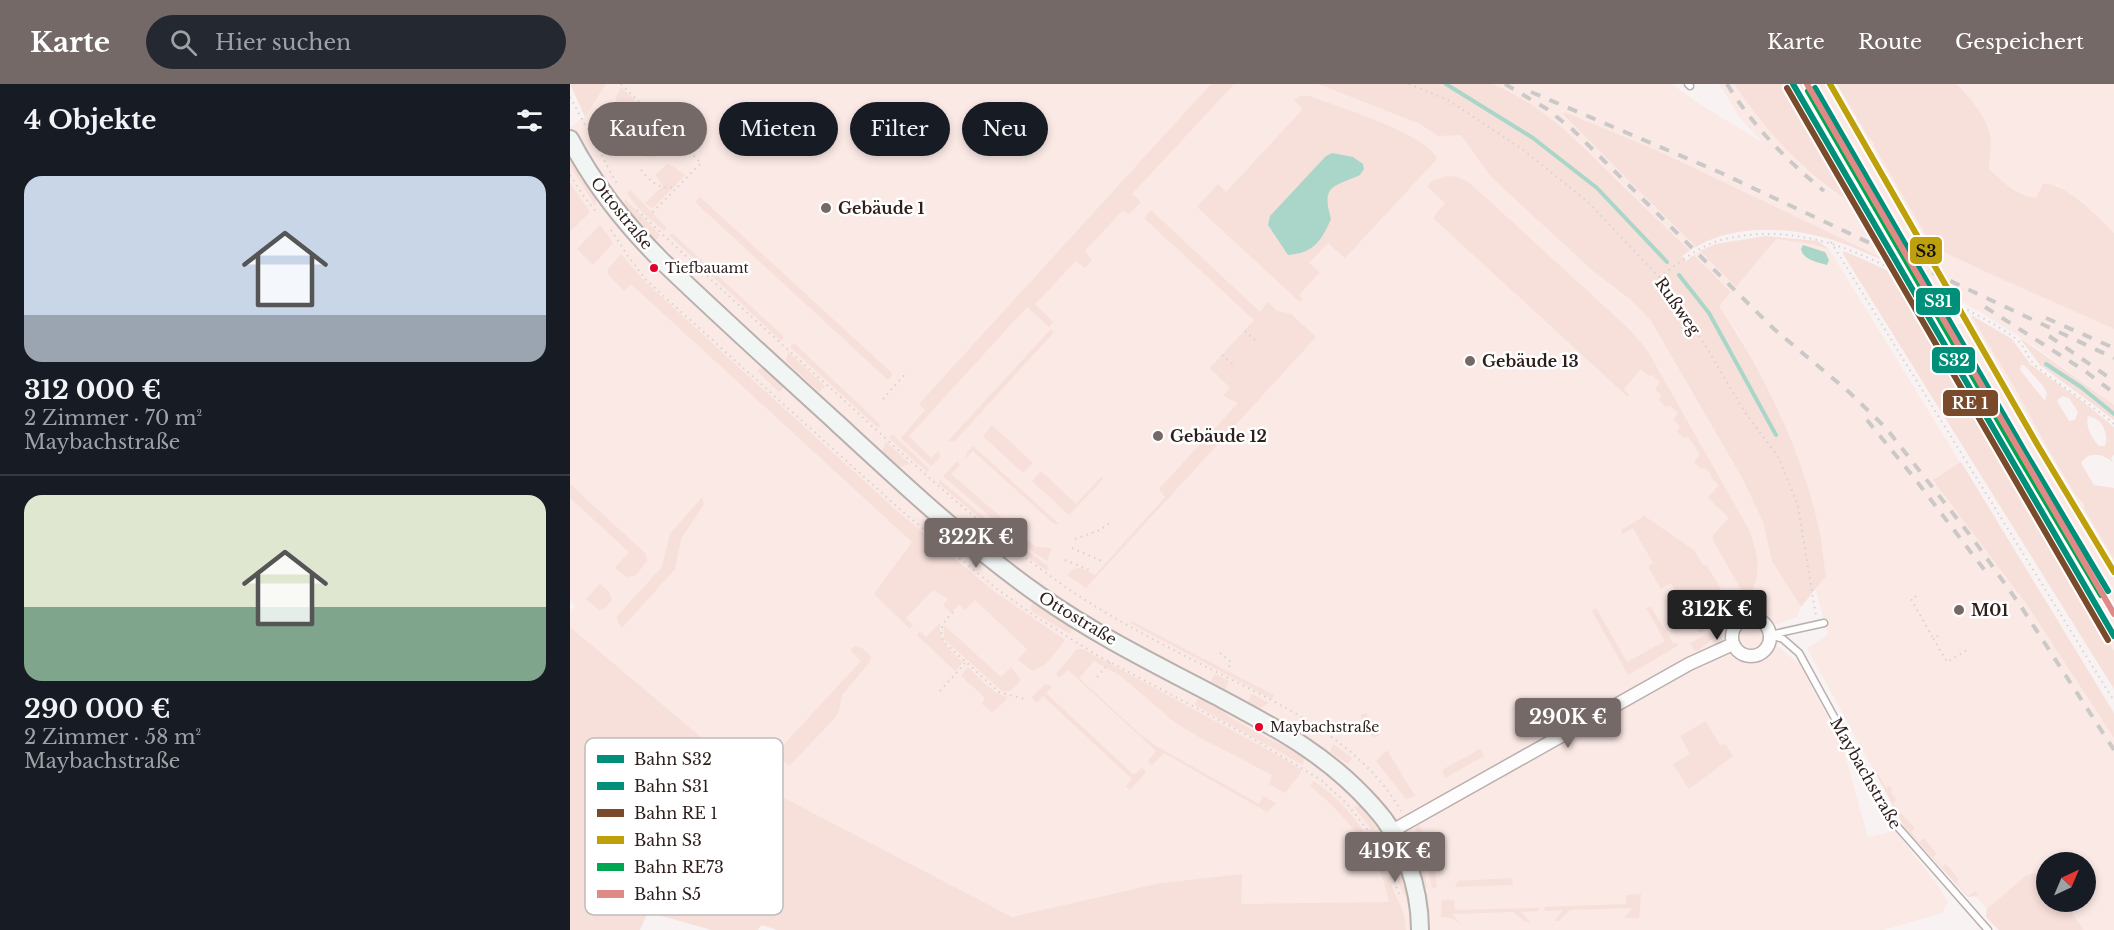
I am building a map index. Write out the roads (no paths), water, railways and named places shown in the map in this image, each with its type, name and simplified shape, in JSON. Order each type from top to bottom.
[{"type":"main road","name":"Ottostraße","points":[[570,140],[601,192],[647,247],[953,528],[1041,596],[1085,624],[1269,724],[1314,752],[1374,806],[1392,831],[1408,864],[1414,886],[1420,930]]},
{"type":"street","name":"Maybachstraße","points":[[1733,644],[1734,627],[1746,619],[1753,618],[1763,622],[1770,635]]},
{"type":"street","points":[[1392,831],[1689,664],[1733,644],[1742,654],[1754,656],[1761,654],[1766,648],[1770,635]]},
{"type":"lane","points":[[1770,635],[1821,624]]},
{"type":"lane","name":"Maybachstraße","points":[[1770,635],[1783,639],[1799,653],[1889,818],[1988,930]]},
{"type":"waterway","points":[[1446,84],[1533,138],[1597,188],[1667,262]]},
{"type":"waterway","points":[[1679,275],[1709,313],[1776,435]]},
{"type":"waterway","points":[[2046,364],[2081,387],[2114,414]]},
{"type":"railway","points":[[1505,84],[1547,109],[1572,129],[1774,329],[1849,392],[1886,428],[1973,539],[2020,605],[2114,750]]},
{"type":"railway","points":[[1727,84],[1771,142],[1824,191]]},
{"type":"railway","points":[[1531,92],[1719,172],[2114,358]]},
{"type":"railway","points":[[1985,307],[2085,371],[2114,393]]},
{"type":"railway","points":[[2046,318],[2114,348]]},
{"type":"railway","points":[[2049,336],[2114,381]]},
{"type":"railway","points":[[1867,420],[1989,576]]},
{"type":"rail line","name":"S32","points":[[1793,84],[2114,636]]},
{"type":"rail line","name":"S5","points":[[1807,84],[2114,614]]},
{"type":"rail line","name":"S3","points":[[1830,84],[2037,444],[2114,572]]},
{"type":"rail line","name":"S31","points":[[1815,88],[2108,591]]},
{"type":"rail line","name":"RE73","points":[[1808,91],[2101,595]]},
{"type":"place","name":"Gebäude 1","points":[[826,208]]},
{"type":"place","name":"Tiefbauamt","points":[[654,268]]},
{"type":"place","name":"Gebäude 13","points":[[1470,361]]},
{"type":"place","name":"Gebäude 12","points":[[1158,436]]},
{"type":"place","name":"M01","points":[[1959,610]]},
{"type":"place","name":"Maybachstraße","points":[[1259,727]]}]
